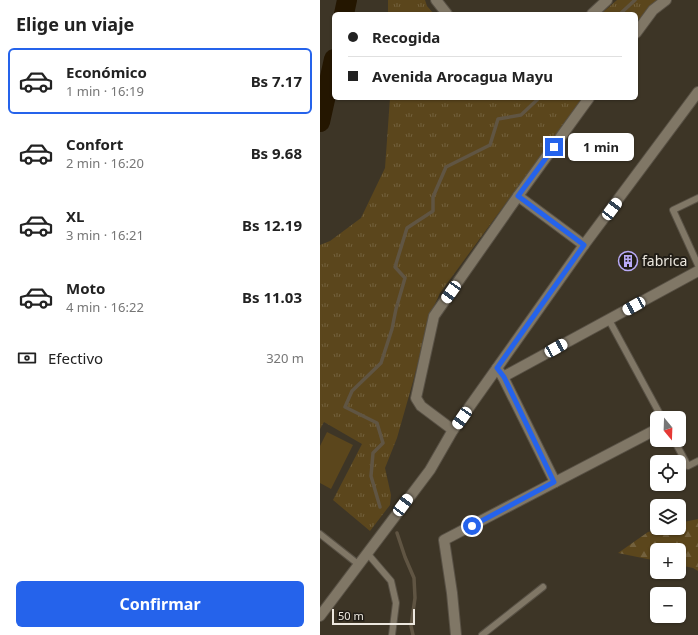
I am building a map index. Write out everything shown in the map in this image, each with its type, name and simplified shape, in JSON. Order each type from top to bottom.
[{"type":"street","points":[[436,0],[445,12]]},
{"type":"street","points":[[594,12],[607,0]]},
{"type":"street","points":[[638,30],[653,10],[666,0]]},
{"type":"street","points":[[320,616],[430,470],[454,430],[584,245],[698,92]]},
{"type":"street","points":[[454,430],[421,406],[416,398],[434,316],[588,100]]},
{"type":"street","points":[[518,196],[584,245]]},
{"type":"street","points":[[504,377],[698,271]]},
{"type":"street","points":[[497,368],[504,377],[554,482]]},
{"type":"street","points":[[456,635],[444,540],[650,433]]},
{"type":"lane","points":[[698,198],[673,210],[698,265]]},
{"type":"lane","points":[[609,320],[658,411]]},
{"type":"lane","points":[[678,447],[688,466],[698,461]]},
{"type":"lane","points":[[320,534],[358,564]]},
{"type":"lane","points":[[367,553],[391,581],[396,603],[392,635]]},
{"type":"lane","points":[[482,635],[543,587]]},
{"type":"green space","points":[[388,0],[425,0],[427,6],[432,12],[388,12]]},
{"type":"green space","points":[[617,0],[657,0],[638,23],[638,12],[603,12]]},
{"type":"green space","points":[[390,100],[582,100],[440,293],[430,315],[397,438],[385,468],[391,495],[390,505],[370,531],[333,500],[362,444],[324,422],[320,429],[320,245],[330,241],[361,218],[385,168]]},
{"type":"green space","points":[[327,432],[353,445],[331,489],[320,483],[320,446]]},
{"type":"green space","points":[[698,519],[698,571],[686,566],[686,543],[650,543],[650,560],[618,553],[650,531],[650,535],[686,535],[686,522]]},
{"type":"waterway","points":[[344,12],[347,0]]},
{"type":"waterway","points":[[622,12],[635,0]]},
{"type":"waterway","points":[[320,122],[332,68]]},
{"type":"waterway","points":[[380,507],[371,476],[373,453],[383,443],[377,423],[345,407],[352,391],[381,363],[392,329],[405,278],[395,267],[407,228],[433,211],[433,197],[446,167],[490,145],[498,119],[521,115],[537,100]]},
{"type":"waterway","points":[[397,533],[414,578],[415,598],[411,626],[413,635]]},
{"type":"place","name":"fabrica","points":[[628,261]]},
{"type":"route","points":[[472,526],[554,482],[504,377],[497,368],[584,245],[518,196],[554,147]]}]
